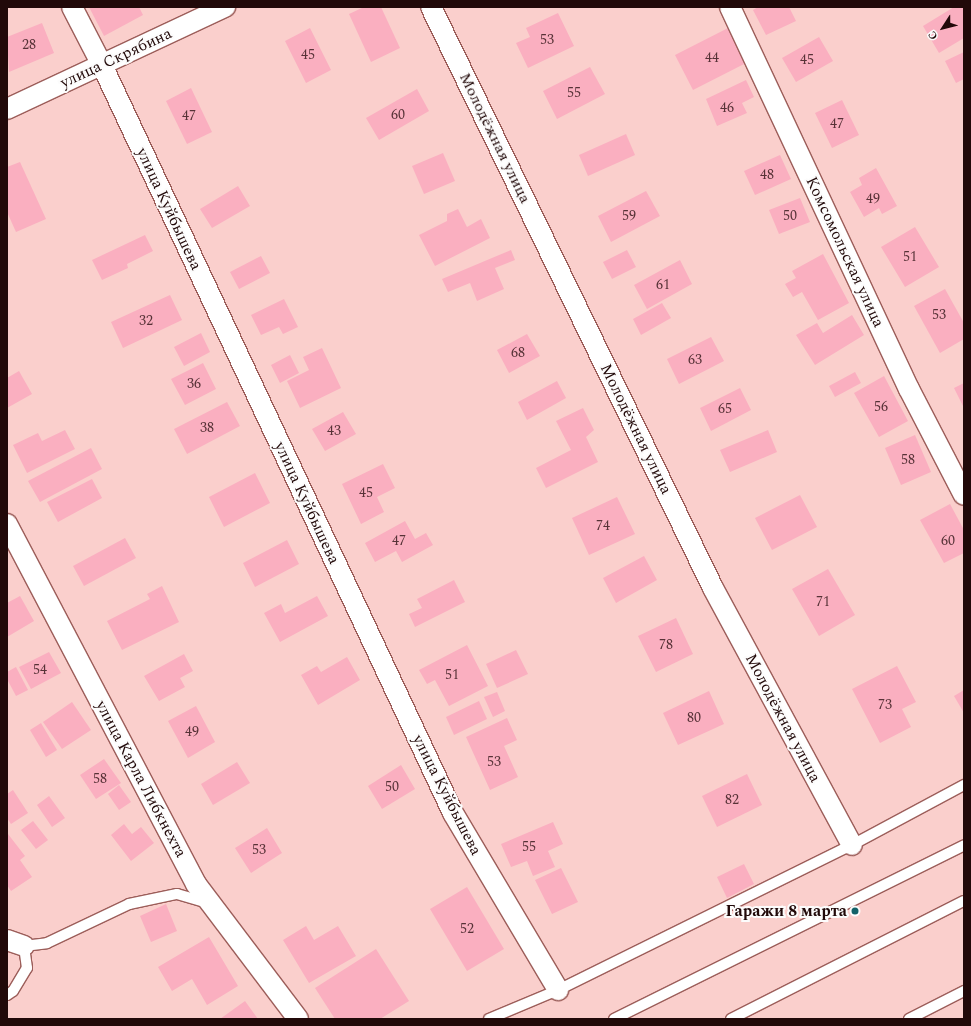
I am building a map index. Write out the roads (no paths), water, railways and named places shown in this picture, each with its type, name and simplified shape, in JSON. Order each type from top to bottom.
[{"type":"street","name":"улица Куйбышева","points":[[72,7],[102,65],[453,813],[558,990]]},
{"type":"street","name":"улица Скрябина","points":[[7,109],[225,7]]},
{"type":"street","name":"Молодёжная улица","points":[[431,7],[713,588],[852,845]]},
{"type":"street","name":"Комсомольская улица","points":[[730,7],[909,389],[964,494]]},
{"type":"street","name":"улица Карла Либкнехта","points":[[7,524],[196,884],[298,1019]]},
{"type":"lane","points":[[489,1019],[558,990],[852,845],[964,785]]},
{"type":"lane","points":[[614,1019],[964,845]]},
{"type":"lane","points":[[7,995],[14,991],[27,968],[15,943],[47,943],[129,904],[177,894],[210,903]]},
{"type":"lane","points":[[731,1019],[964,901]]},
{"type":"lane","points":[[909,1019],[964,991]]},
{"type":"place","name":"Гаражи 8 марта","points":[[855,911]]}]
